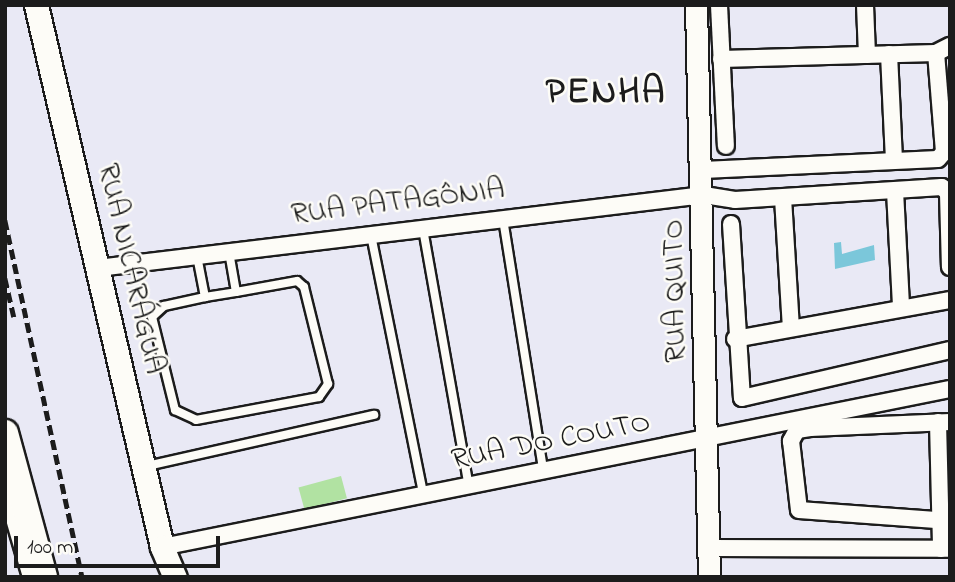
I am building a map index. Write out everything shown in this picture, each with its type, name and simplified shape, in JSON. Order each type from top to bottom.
[{"type":"main road","name":"RUA NICARÁGUA","points":[[36,5],[162,547],[175,577]]},
{"type":"main road","points":[[8,460],[44,577]]},
{"type":"street","name":"RUA QUITO","points":[[696,5],[704,195],[709,577]]},
{"type":"street","points":[[719,5],[726,146]]},
{"type":"street","points":[[865,5],[867,55]]},
{"type":"street","points":[[703,170],[938,159],[944,152],[943,50],[867,55],[721,58]]},
{"type":"street","points":[[889,54],[894,160]]},
{"type":"street","name":"RUA PATAGÔNIA","points":[[98,268],[704,195],[783,198],[946,189],[950,267]]},
{"type":"street","points":[[895,191],[901,307]]},
{"type":"street","points":[[783,198],[790,327]]},
{"type":"street","points":[[731,224],[740,394],[748,400],[950,350]]},
{"type":"street","points":[[735,339],[950,300]]},
{"type":"street","name":"RUA DO COUTO","points":[[162,547],[424,497],[542,470],[950,389]]},
{"type":"street","points":[[710,548],[945,549],[945,520],[944,422],[810,428],[797,430],[791,441],[799,510],[945,520]]},
{"type":"street","points":[[8,460],[31,577]]},
{"type":"lane","points":[[503,219],[542,470]]},
{"type":"lane","points":[[423,229],[470,487]]},
{"type":"lane","points":[[371,235],[424,497]]},
{"type":"lane","points":[[229,252],[236,292]]},
{"type":"lane","points":[[197,256],[205,297]]},
{"type":"lane","points":[[301,283],[328,384],[324,394],[196,421],[181,416],[152,317],[164,306],[205,297],[301,283]]},
{"type":"lane","points":[[144,467],[374,415]]},
{"type":"green space","points":[[341,476],[347,498],[304,510],[298,487]]},
{"type":"water","points":[[841,242],[842,254],[874,245],[875,260],[835,269],[834,243]]},
{"type":"railway","points":[[5,220],[82,577]]},
{"type":"railway","points":[[5,278],[14,317]]},
{"type":"district","name":"PENHA","points":[[606,93]]}]
